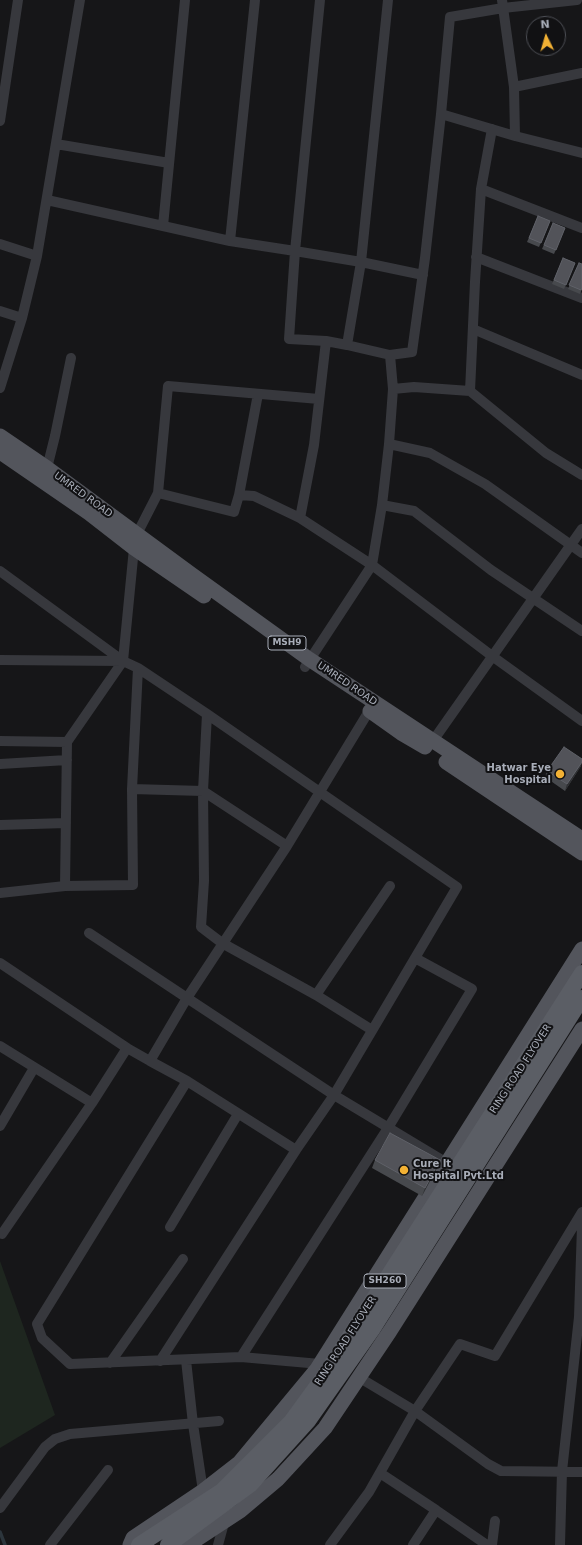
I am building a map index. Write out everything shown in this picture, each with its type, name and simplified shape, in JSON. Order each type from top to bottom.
[{"type":"highway","name":"RING ROAD FLYOVER","points":[[139,1545],[222,1491],[291,1422],[327,1371],[582,973]]},
{"type":"highway","name":"RING ROAD FLYOVER","points":[[168,1545],[251,1484],[308,1421],[372,1330],[582,998]]},
{"type":"main road","name":"UMRED ROAD","points":[[0,436],[47,468],[136,541],[307,663],[532,813],[582,839]]},
{"type":"main road","points":[[0,452],[28,473],[89,513],[136,541]]},
{"type":"main road","points":[[307,663],[369,711],[402,734],[430,745]]},
{"type":"main road","points":[[532,813],[582,853]]},
{"type":"main road","points":[[130,1545],[133,1538],[204,1491],[240,1463],[320,1364],[582,948]]},
{"type":"main road","points":[[188,1545],[224,1523],[240,1511],[284,1473],[325,1428],[360,1378],[582,1029]]},
{"type":"street","points":[[0,121],[18,0]]},
{"type":"street","points":[[0,388],[22,318],[37,256],[80,0]]},
{"type":"street","points":[[163,226],[185,0]]},
{"type":"street","points":[[230,241],[255,0]]},
{"type":"street","points":[[320,0],[295,252],[289,339],[326,341],[390,355],[412,352],[423,275],[450,17],[502,4],[577,0]]},
{"type":"street","points":[[347,345],[361,262],[388,0]]},
{"type":"street","points":[[502,4],[514,87],[514,136]]},
{"type":"street","points":[[514,87],[582,73]]},
{"type":"street","points":[[441,114],[514,136],[582,153]]},
{"type":"street","points":[[470,391],[476,257],[481,189],[492,129]]},
{"type":"street","points":[[56,144],[169,162]]},
{"type":"street","points":[[481,189],[582,228]]},
{"type":"street","points":[[47,200],[230,241],[361,262],[423,275]]},
{"type":"street","points":[[0,244],[37,256]]},
{"type":"street","points":[[476,257],[582,298]]},
{"type":"street","points":[[0,311],[22,318]]},
{"type":"street","points":[[473,329],[582,375]]},
{"type":"street","points":[[300,518],[314,445],[326,341]]},
{"type":"street","points":[[307,663],[372,565],[382,505],[389,444],[393,389],[390,355]]},
{"type":"street","points":[[47,468],[71,358]]},
{"type":"street","points":[[65,886],[67,742],[123,661],[136,541],[158,493],[168,386],[319,399]]},
{"type":"street","points":[[393,389],[414,386],[470,391],[546,452],[582,475]]},
{"type":"street","points":[[158,493],[234,512],[239,495],[258,394]]},
{"type":"street","points":[[389,444],[430,453],[485,484],[582,553]]},
{"type":"street","points":[[239,495],[254,496],[300,518],[372,565],[492,656],[582,721]]},
{"type":"street","points":[[382,505],[414,511],[491,570],[532,599],[582,631]]},
{"type":"street","points":[[430,745],[582,529]]},
{"type":"street","points":[[0,571],[123,661],[138,668],[207,714],[457,887],[334,1095],[296,1150],[160,1361]]},
{"type":"street","points":[[0,660],[123,661]]},
{"type":"street","points":[[0,893],[65,886],[133,885],[132,789],[138,668]]},
{"type":"street","points":[[150,1061],[222,943],[287,846],[369,711]]},
{"type":"street","points":[[207,714],[203,791],[204,881],[201,927],[222,943],[316,995],[372,1030]]},
{"type":"street","points":[[0,741],[67,742]]},
{"type":"street","points":[[0,764],[67,760]]},
{"type":"street","points":[[132,789],[203,791],[287,846]]},
{"type":"street","points":[[0,825],[66,823]]},
{"type":"street","points":[[316,995],[390,886]]},
{"type":"street","points":[[89,933],[334,1095],[447,1163]]},
{"type":"street","points":[[241,1357],[388,1128],[472,989],[415,958]]},
{"type":"street","points":[[0,963],[127,1048],[187,1080],[296,1150]]},
{"type":"street","points":[[0,1046],[92,1103]]},
{"type":"street","points":[[2,1234],[92,1103],[127,1048]]},
{"type":"street","points":[[0,1126],[34,1068]]},
{"type":"street","points":[[187,1080],[37,1324],[42,1338],[70,1364],[241,1357],[320,1364]]},
{"type":"street","points":[[170,1227],[238,1114]]},
{"type":"street","points":[[330,1545],[369,1492],[415,1411],[460,1344],[495,1356],[582,1212]]},
{"type":"street","points":[[560,1545],[562,1471],[579,1317],[582,1226]]},
{"type":"street","points":[[110,1363],[183,1258]]},
{"type":"street","points":[[186,1360],[193,1424],[204,1491]]},
{"type":"street","points":[[360,1378],[415,1411],[488,1464],[501,1471],[582,1472]]},
{"type":"street","points":[[1,1506],[45,1447],[55,1439],[70,1434],[219,1421]]},
{"type":"street","points":[[50,1545],[108,1470]]},
{"type":"street","points":[[380,1473],[487,1545]]},
{"type":"street","points":[[413,1545],[436,1510]]},
{"type":"street","points":[[492,1545],[495,1521]]},
{"type":"street","points":[[218,1545],[224,1523]]},
{"type":"shaded area","points":[[0,1261],[55,1415],[0,1448]]},
{"type":"building","points":[[538,216],[550,221],[541,243],[529,238]]},
{"type":"building","points":[[553,223],[565,228],[556,250],[544,245]]},
{"type":"building","points":[[563,258],[575,263],[566,285],[554,280]]},
{"type":"building","points":[[579,263],[582,264],[581,290],[569,285]]},
{"type":"building","points":[[564,747],[582,759],[582,762],[567,784],[547,771]]},
{"type":"building","points":[[390,1133],[440,1160],[425,1188],[375,1160]]},
{"type":"waterway","points":[[0,1532],[5,1545]]},
{"type":"place","name":"Hatwar Eye Hospital","points":[[560,774]]},
{"type":"place","name":"Cure It Hospital Pvt.Ltd","points":[[404,1170]]}]
